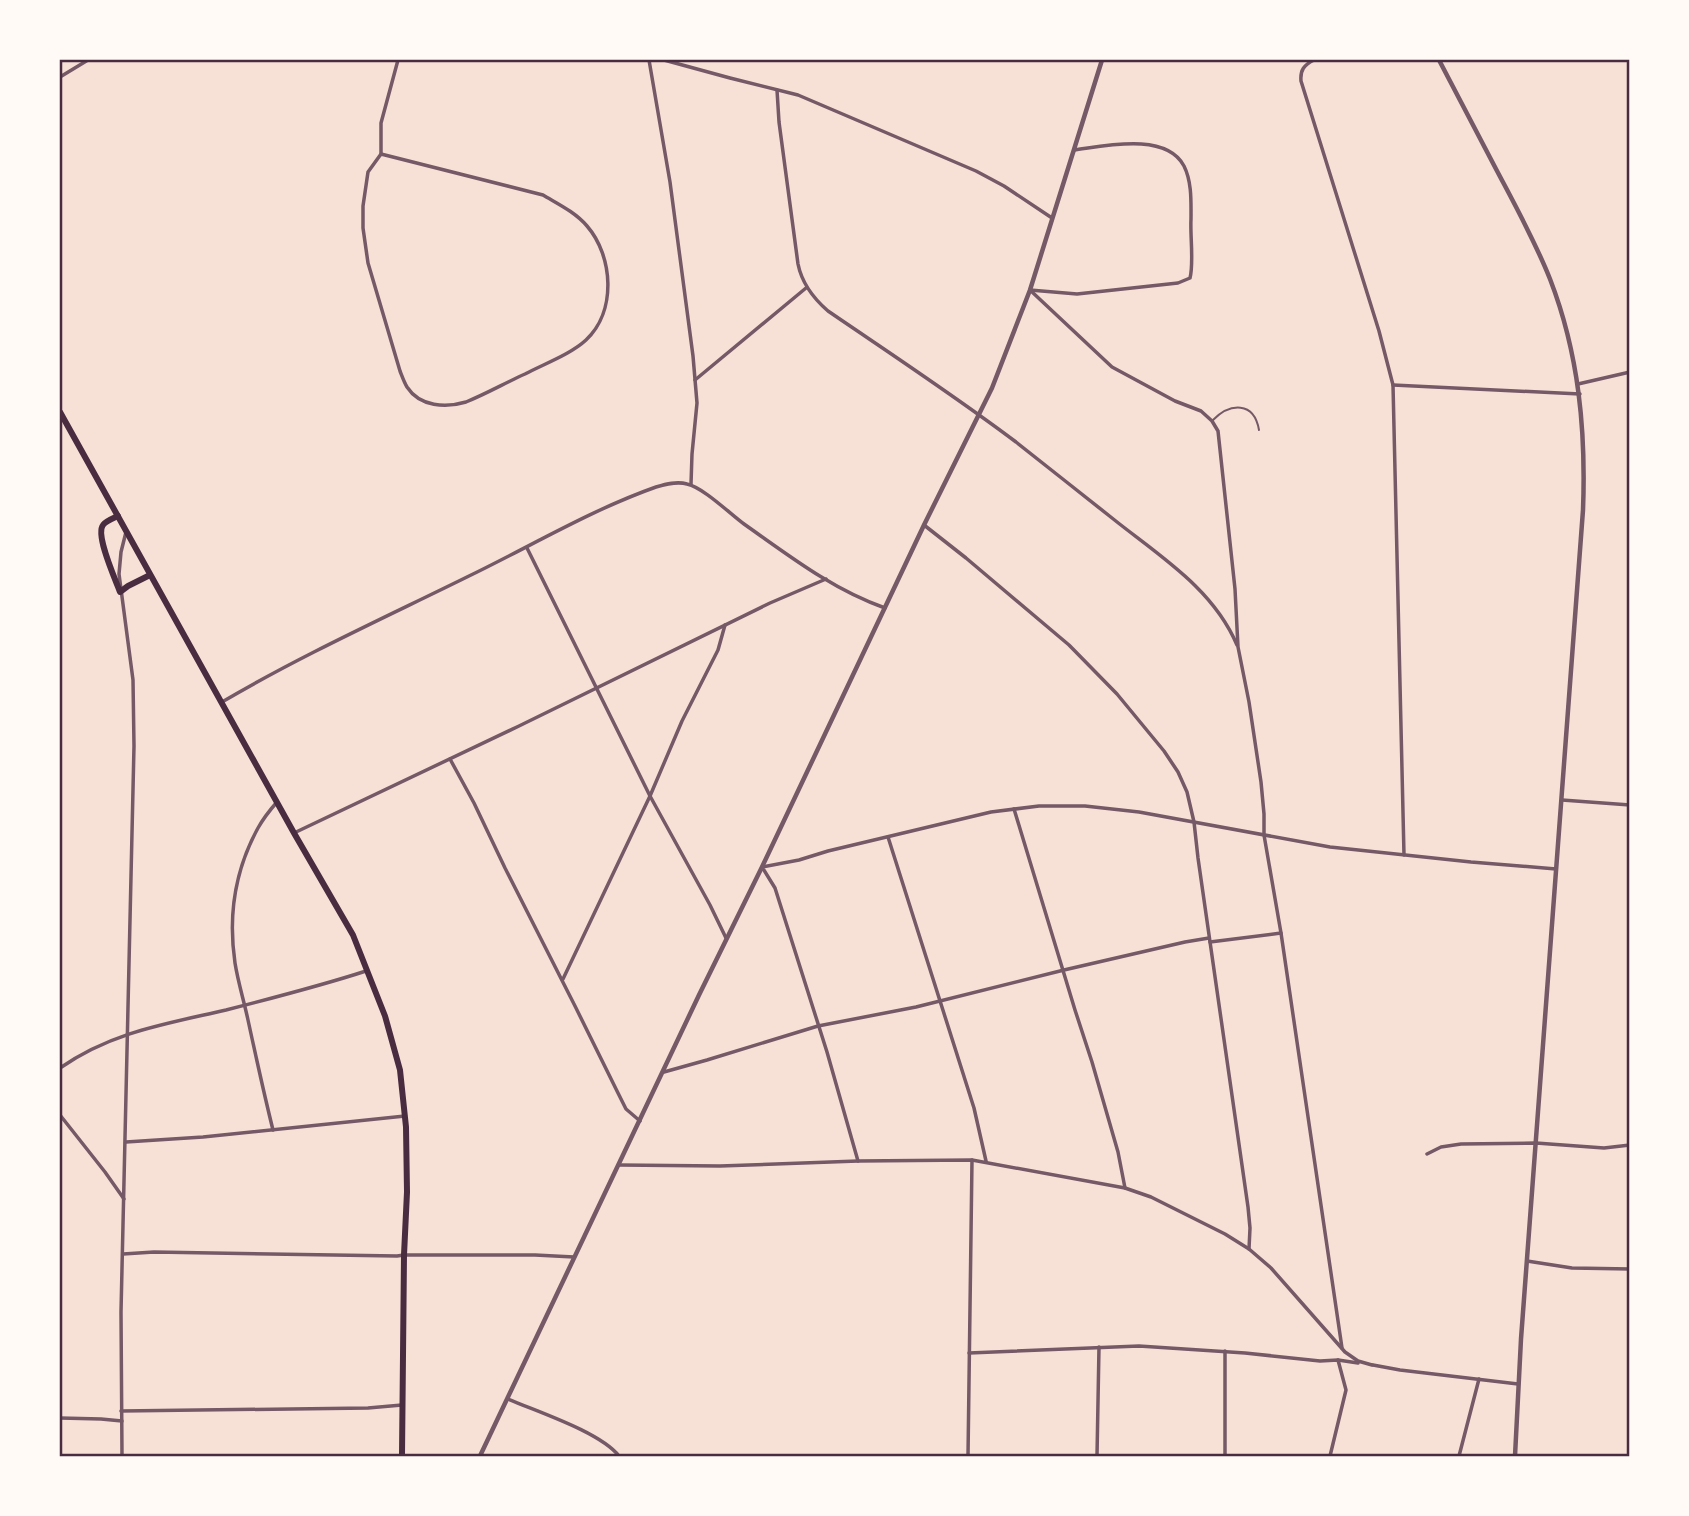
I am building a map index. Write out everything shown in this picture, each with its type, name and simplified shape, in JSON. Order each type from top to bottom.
[{"type":"main road","points":[[60,412],[353,936],[392,1038],[400,1070],[405,1116],[407,1192],[402,1457]]},
{"type":"main road","points":[[118,516],[103,525],[101,532],[120,593],[150,575]]},
{"type":"street","points":[[60,77],[88,60]]},
{"type":"street","points":[[381,154],[542,195],[578,217],[594,236],[608,278],[604,310],[592,334],[580,345],[466,402],[448,406],[432,404],[417,396],[407,386],[400,371],[368,263],[363,228],[368,172],[381,154],[381,123],[398,60]]},
{"type":"street","points":[[649,60],[675,218],[695,381],[697,403],[691,485]]},
{"type":"street","points":[[664,60],[798,95],[951,160],[1004,186],[1052,218]]},
{"type":"street","points":[[480,1457],[1004,360],[1030,290],[1102,60]]},
{"type":"street","points":[[1314,60],[1304,66],[1301,81],[1379,331],[1392,385],[1405,855]]},
{"type":"street","points":[[1440,60],[1540,253],[1555,292],[1580,394],[1584,447],[1583,510],[1518,1384],[1516,1457]]},
{"type":"street","points":[[777,90],[798,264],[802,280],[820,304],[1016,442],[1146,544],[1203,592],[1220,613],[1238,647],[1244,668],[1260,777],[1264,835],[1342,1348]]},
{"type":"street","points":[[1030,290],[1077,294],[1178,284],[1189,278],[1192,269],[1191,190],[1185,168],[1177,156],[1166,149],[1125,143],[1074,150]]},
{"type":"street","points":[[695,381],[807,288]]},
{"type":"street","points":[[1030,290],[1112,368],[1175,401],[1201,411],[1218,431],[1235,589],[1238,647]]},
{"type":"street","points":[[1578,384],[1629,372]]},
{"type":"street","points":[[1392,385],[1580,394]]},
{"type":"street","points":[[222,702],[334,641],[583,519],[654,488],[676,482],[691,485],[826,579],[870,603],[885,608]]},
{"type":"street","points":[[924,525],[1052,630],[1092,667],[1164,751],[1187,792],[1194,822],[1248,1207],[1249,1249]]},
{"type":"street","points":[[121,1457],[134,746],[133,680],[120,593],[119,565],[126,530]]},
{"type":"street","points":[[527,548],[650,796],[727,939]]},
{"type":"street","points":[[294,833],[770,603],[826,579]]},
{"type":"street","points":[[562,981],[650,796],[682,721],[718,650],[725,625]]},
{"type":"street","points":[[450,759],[626,1110],[640,1121]]},
{"type":"street","points":[[1562,800],[1629,805]]},
{"type":"street","points":[[274,1130],[238,980],[232,923],[234,894],[239,874],[259,826],[277,802]]},
{"type":"street","points":[[762,867],[972,816],[1039,806],[1085,806],[1139,812],[1330,847],[1556,869]]},
{"type":"street","points":[[1014,809],[1118,1152],[1125,1188]]},
{"type":"street","points":[[888,837],[974,1108],[986,1161]]},
{"type":"street","points":[[762,867],[775,888],[858,1161]]},
{"type":"street","points":[[664,1072],[818,1026],[941,1001],[1185,942],[1281,933]]},
{"type":"street","points":[[60,1068],[107,1041],[168,1022],[245,1005],[368,971]]},
{"type":"street","points":[[1427,1154],[1441,1147],[1461,1144],[1536,1143],[1604,1148],[1629,1145],[1629,1112]]},
{"type":"street","points":[[60,1115],[124,1199]]},
{"type":"street","points":[[126,1142],[139,1143],[405,1116]]},
{"type":"street","points":[[619,1166],[972,1160],[1125,1188],[1151,1197],[1249,1249],[1271,1268],[1342,1348],[1358,1361],[1372,1365]]},
{"type":"street","points":[[968,1457],[972,1160]]},
{"type":"street","points":[[123,1254],[154,1252],[574,1257]]},
{"type":"street","points":[[1528,1261],[1572,1268],[1629,1269]]},
{"type":"street","points":[[969,1353],[1139,1346],[1225,1351],[1320,1361],[1338,1360],[1518,1384]]},
{"type":"street","points":[[1097,1457],[1099,1347]]},
{"type":"street","points":[[1225,1351],[1225,1457]]},
{"type":"street","points":[[1330,1457],[1346,1390],[1338,1360]]},
{"type":"street","points":[[1459,1457],[1479,1379]]},
{"type":"street","points":[[508,1399],[608,1445],[619,1457]]},
{"type":"street","points":[[121,1411],[368,1408],[402,1405]]},
{"type":"street","points":[[60,1418],[122,1421]]},
{"type":"lane","points":[[1212,421],[1222,411],[1235,408],[1247,410],[1253,412],[1259,430]]}]
